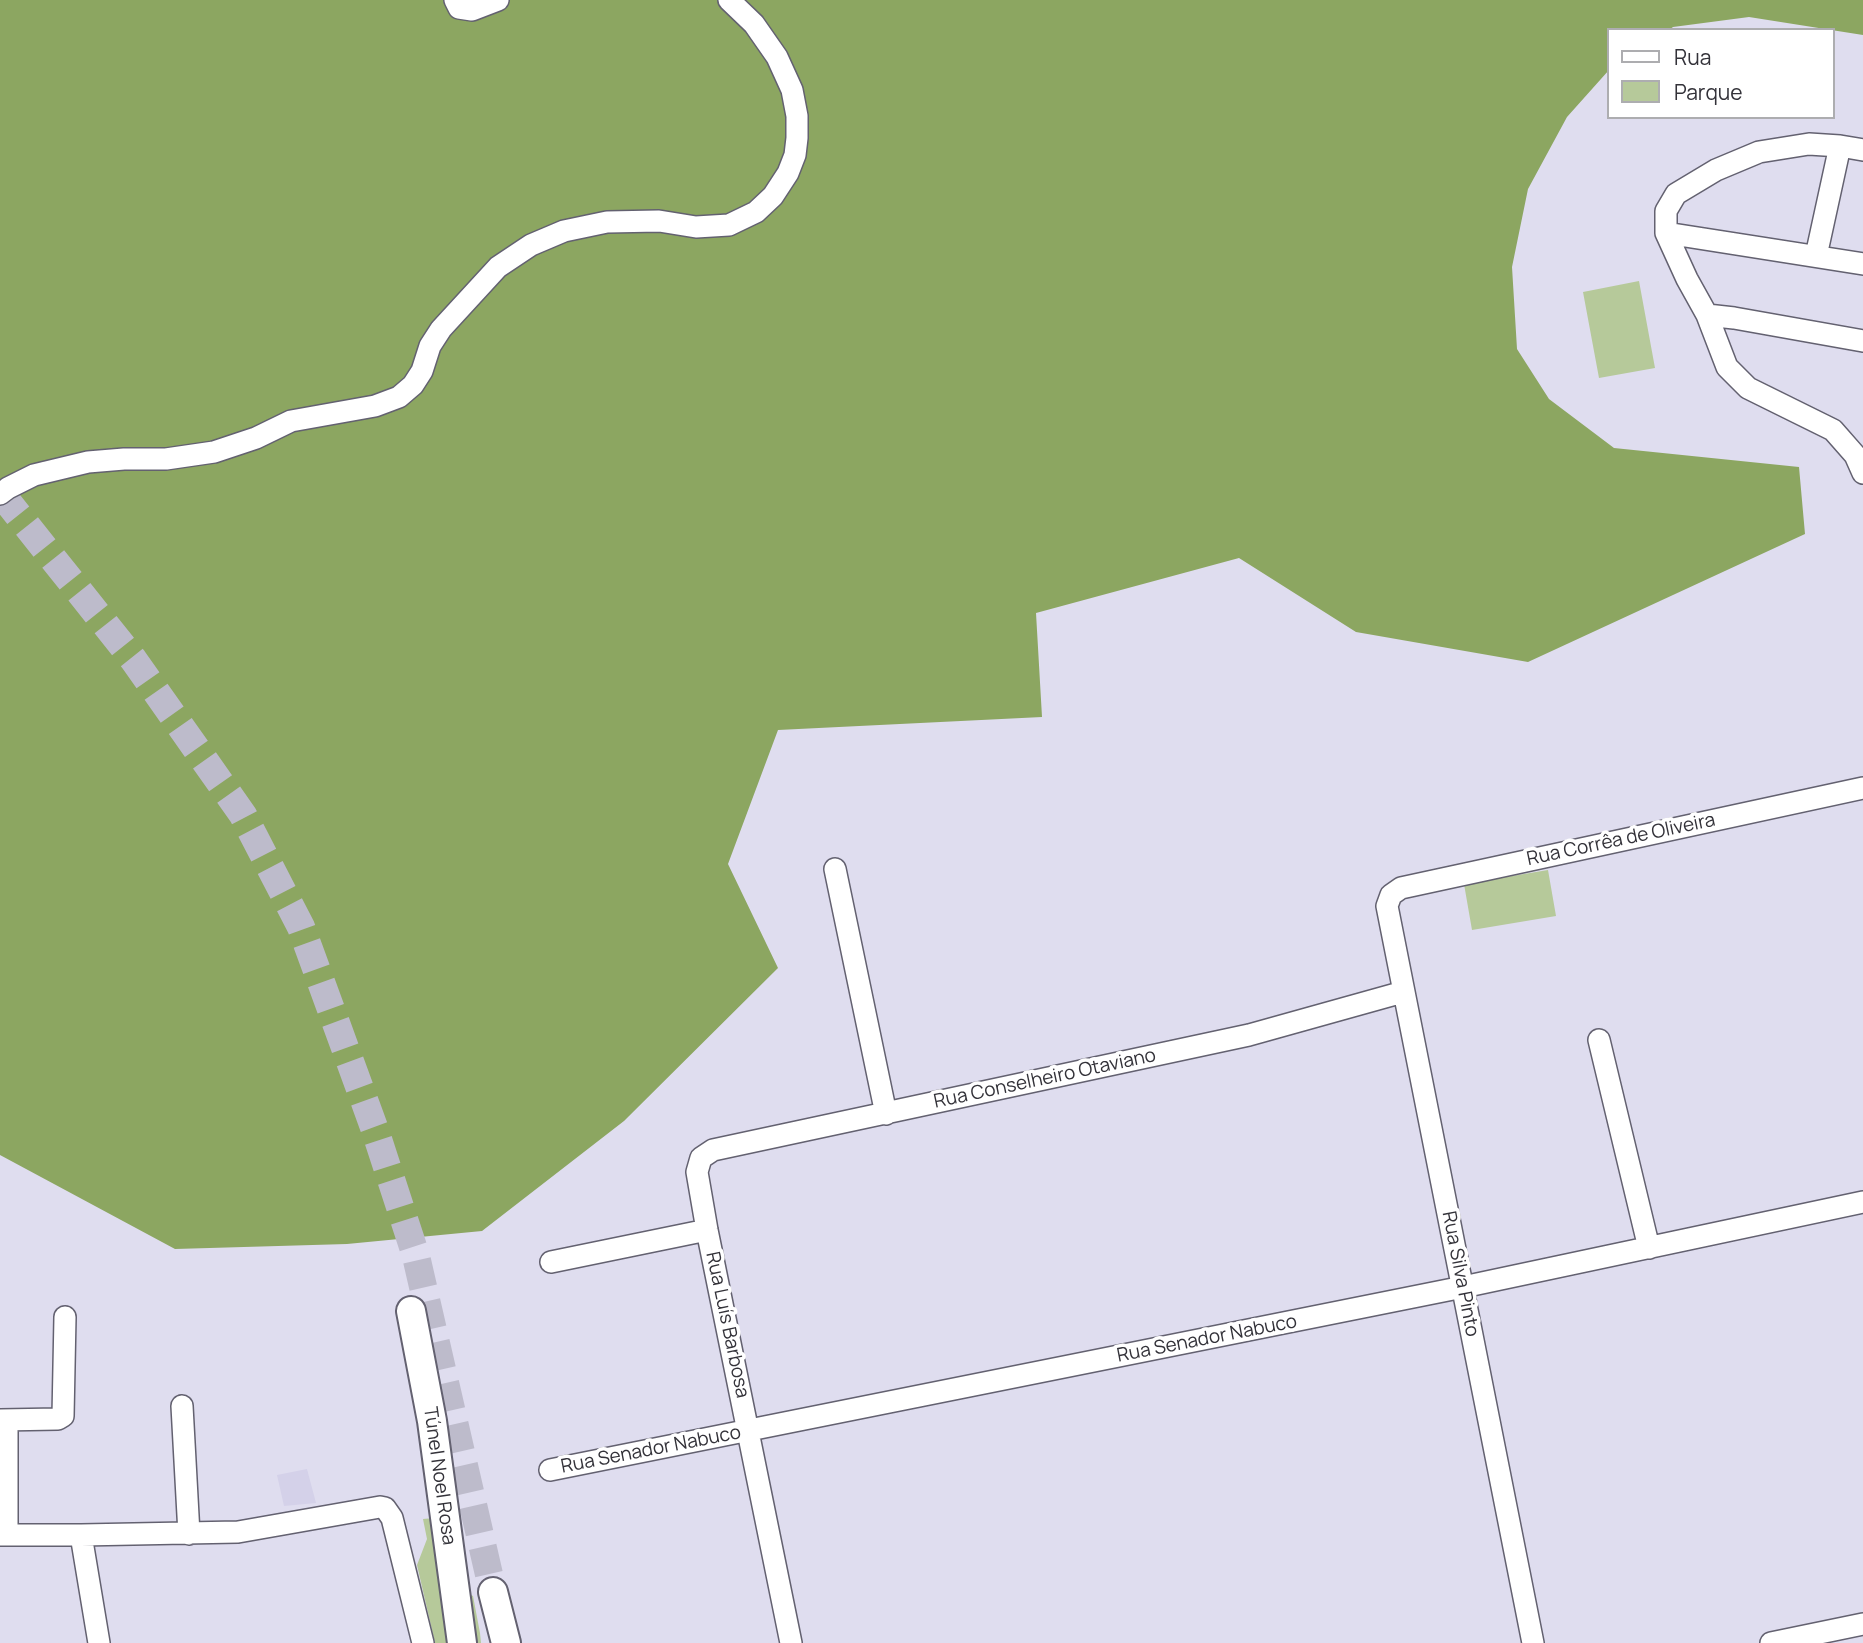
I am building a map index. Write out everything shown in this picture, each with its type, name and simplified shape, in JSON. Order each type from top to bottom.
[{"type":"main road","name":"Túnel Noel Rosa","points":[[411,1311],[432,1421],[462,1643]]},
{"type":"main road","points":[[493,1592],[506,1643]]},
{"type":"street","points":[[455,0],[459,8],[472,10],[498,0]]},
{"type":"street","points":[[0,494],[34,475],[88,462],[124,458],[166,458],[214,452],[256,438],[291,421],[375,406],[399,397],[413,385],[422,371],[430,346],[441,329],[498,267],[531,245],[564,231],[607,222],[659,221],[696,227],[729,225],[756,212],[773,196],[788,173],[795,155],[797,116],[792,90],[778,57],[754,24],[729,0]]},
{"type":"street","points":[[1863,150],[1809,144],[1759,152],[1716,170],[1676,194],[1666,211],[1666,233],[1707,315],[1727,367],[1748,388],[1833,430],[1854,454],[1863,473]]},
{"type":"street","points":[[1816,256],[1840,146]]},
{"type":"street","points":[[1666,233],[1863,264]]},
{"type":"street","points":[[1707,315],[1863,341]]},
{"type":"street","name":"Rua Corrêa de Oliveira","points":[[1387,905],[1391,895],[1401,888],[1863,788]]},
{"type":"street","points":[[835,869],[886,1114]]},
{"type":"street","name":"Rua Silva Pinto","points":[[1387,905],[1533,1643]]},
{"type":"street","name":"Rua Conselheiro Otaviano","points":[[698,1172],[702,1158],[713,1150],[1249,1035],[1403,992]]},
{"type":"street","points":[[1599,1041],[1649,1248]]},
{"type":"street","name":"Rua Luís Barbosa","points":[[698,1172],[707,1230],[791,1643]]},
{"type":"street","name":"Rua Senador Nabuco","points":[[550,1470],[1463,1287],[1863,1202]]},
{"type":"street","points":[[551,1262],[707,1230]]},
{"type":"street","points":[[65,1317],[64,1416],[58,1419],[4,1420],[3,1535],[238,1532],[380,1507],[388,1510],[392,1518],[423,1643]]},
{"type":"street","points":[[182,1406],[189,1534]]},
{"type":"street","points":[[81,1535],[99,1643]]},
{"type":"street","points":[[1771,1643],[1863,1625]]},
{"type":"shaded area","points":[[307,1469],[316,1503],[284,1506],[277,1475]]},
{"type":"green space","points":[[0,0],[1863,0],[1863,35],[1835,31],[1835,28],[1749,17],[1672,28],[1608,28],[1608,71],[1567,117],[1528,189],[1512,267],[1517,349],[1549,399],[1614,448],[1799,467],[1805,534],[1528,662],[1356,632],[1239,558],[1036,613],[1042,717],[778,730],[728,864],[778,968],[624,1121],[482,1231],[347,1244],[175,1249],[0,1155]]},
{"type":"green space","points":[[1639,281],[1655,368],[1599,378],[1583,292]]},
{"type":"green space","points":[[1548,870],[1556,916],[1472,930],[1464,884]]},
{"type":"green space","points":[[434,1518],[451,1643],[435,1643],[417,1565],[427,1539],[423,1519]]},
{"type":"green space","points":[[457,1523],[473,1596],[481,1643],[471,1643]]},
{"type":"tunnel","points":[[0,494],[133,659],[243,815],[301,927],[375,1130],[416,1256],[493,1592]]}]
